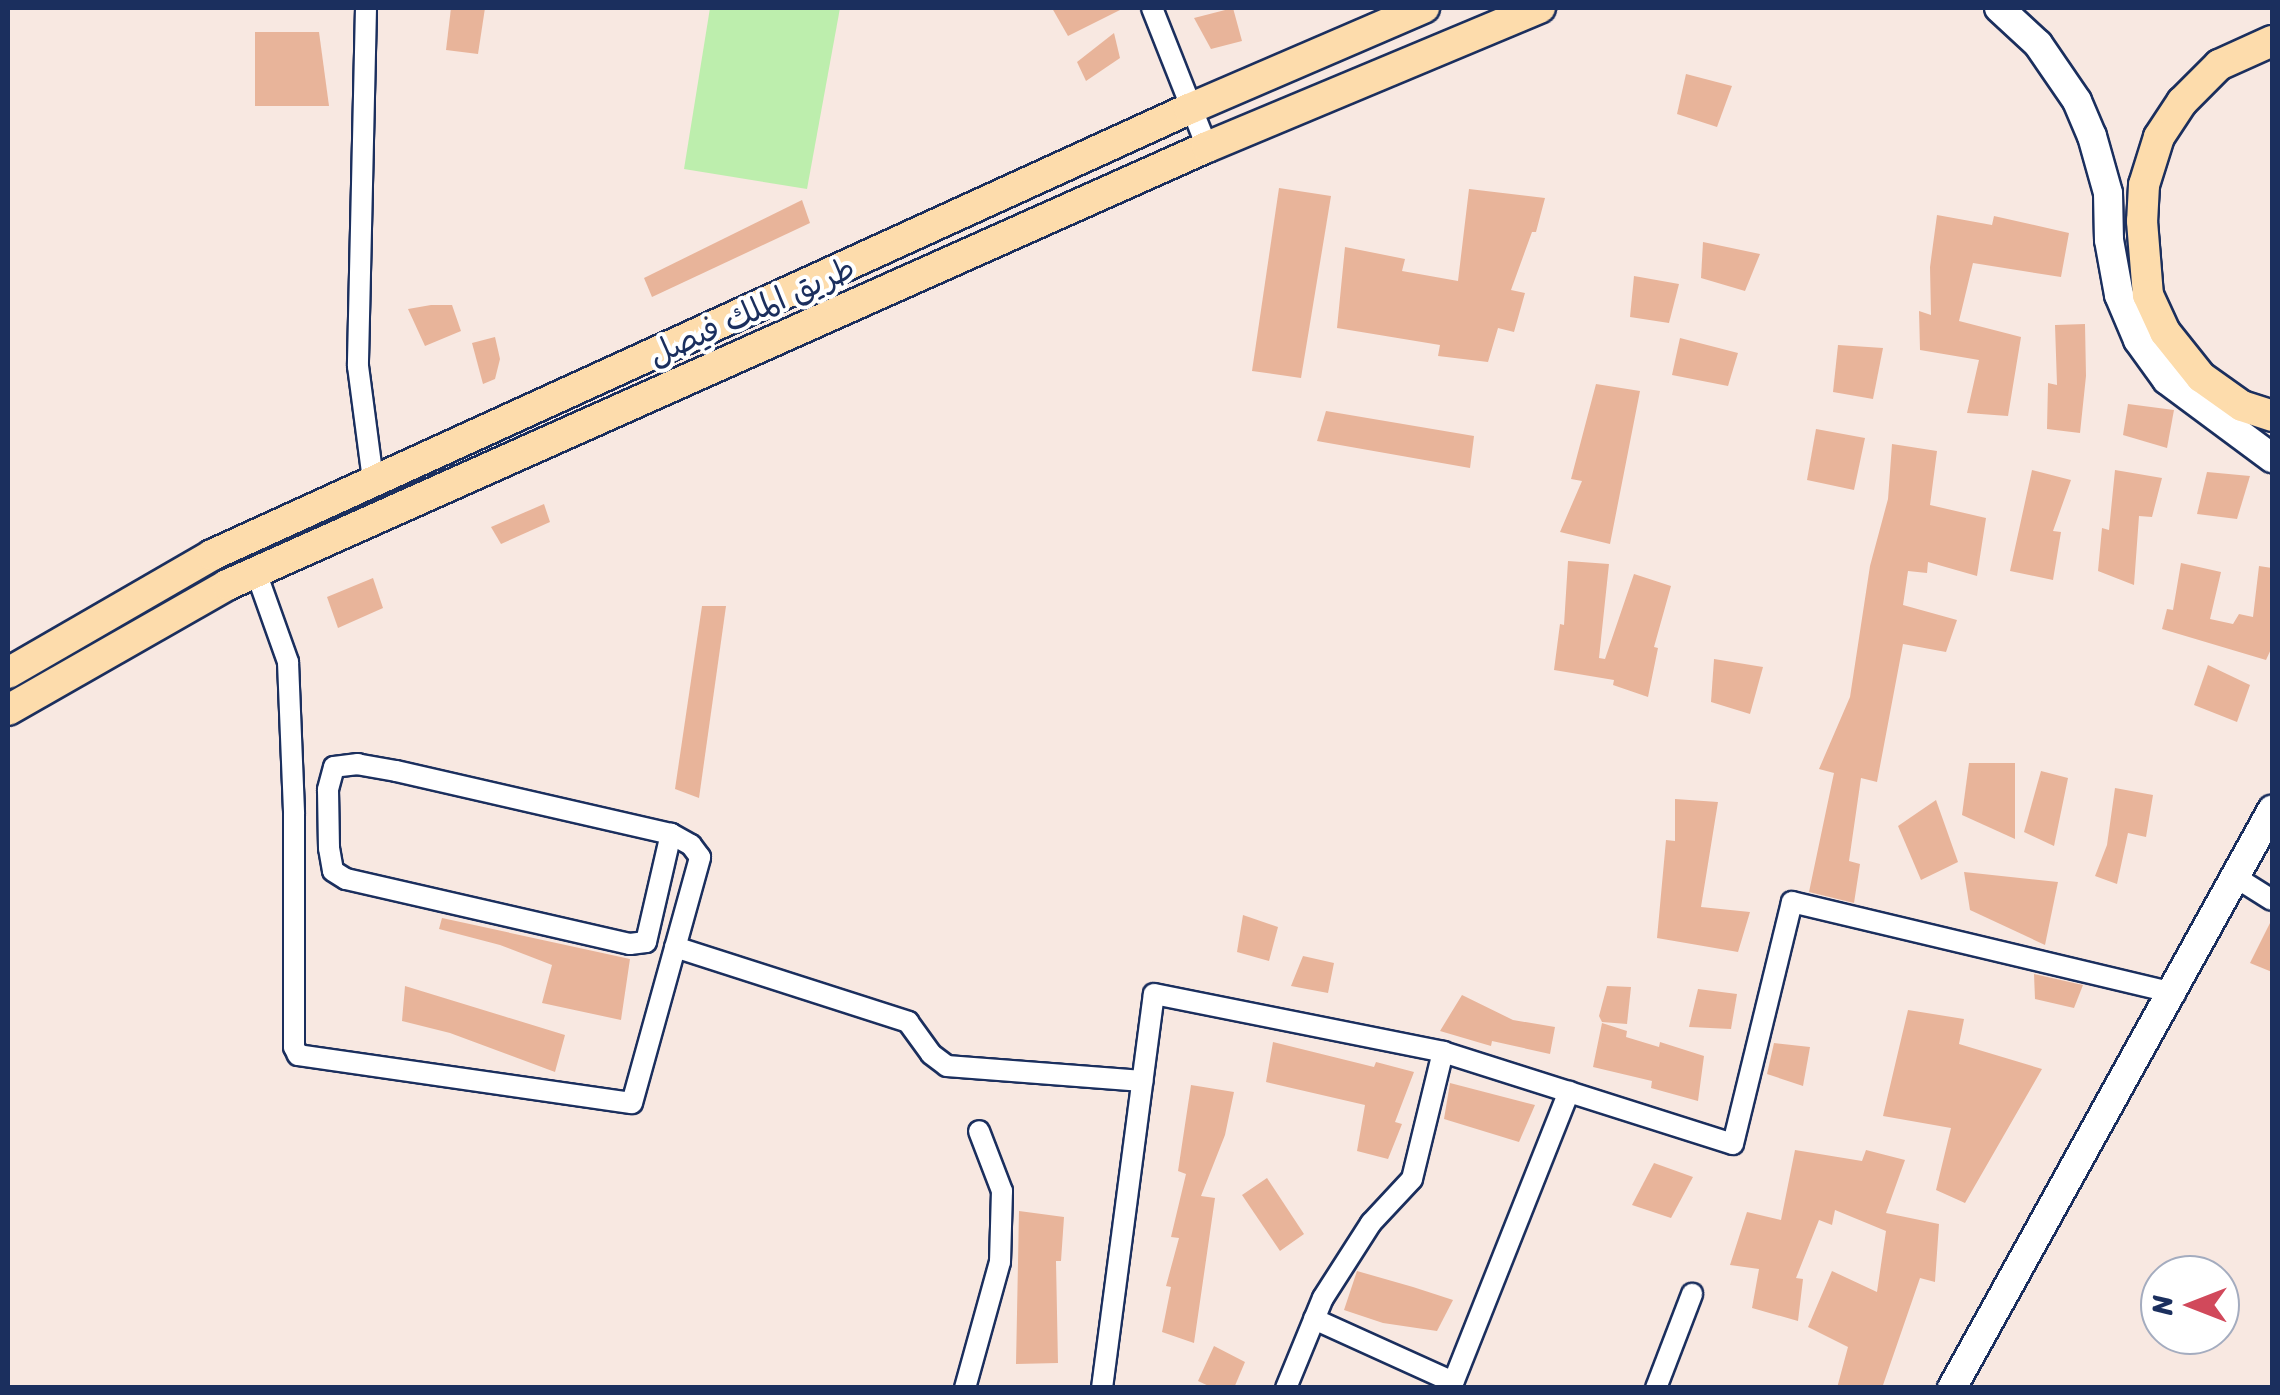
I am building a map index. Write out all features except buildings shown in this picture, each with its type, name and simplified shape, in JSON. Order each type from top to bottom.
[{"type":"main road","name":"طريق الملك فيصل","points":[[8,673],[212,554],[1189,108],[1424,8]]},
{"type":"main road","name":"طريق الملك فيصل","points":[[8,710],[256,572],[1208,148],[1540,8]]},
{"type":"main road","points":[[2272,40],[2219,65],[2182,102],[2159,137],[2144,185],[2142,221],[2148,295],[2165,332],[2200,376],[2242,406],[2272,416]]},
{"type":"street","points":[[366,8],[358,366],[373,480]]},
{"type":"street","points":[[1152,8],[1208,148]]},
{"type":"street","points":[[1999,8],[2038,44],[2077,101],[2092,136],[2108,194],[2109,240],[2119,296],[2138,340],[2179,390],[2272,458]]},
{"type":"street","points":[[256,572],[288,662],[294,814],[294,1047],[298,1055],[632,1102],[700,857],[691,846],[671,834],[358,764],[334,766],[328,790],[334,871],[346,880],[630,944],[646,942],[671,834]]},
{"type":"street","points":[[1952,1388],[2175,993],[2272,810]]},
{"type":"street","points":[[2236,878],[2272,900]]},
{"type":"street","points":[[1102,1388],[1154,994],[1442,1052],[1733,1144],[1792,902],[2175,993]]},
{"type":"street","points":[[676,947],[908,1022],[930,1054],[947,1066],[1142,1081]]},
{"type":"street","points":[[1286,1388],[1314,1319],[1371,1223],[1412,1179],[1442,1052]]},
{"type":"street","points":[[1314,1319],[1452,1385],[1569,1092]]},
{"type":"street","points":[[964,1388],[1000,1262],[1002,1191],[979,1131]]},
{"type":"street","points":[[1656,1388],[1692,1294]]},
{"type":"green space","points":[[710,8],[840,8],[807,189],[684,169]]}]
